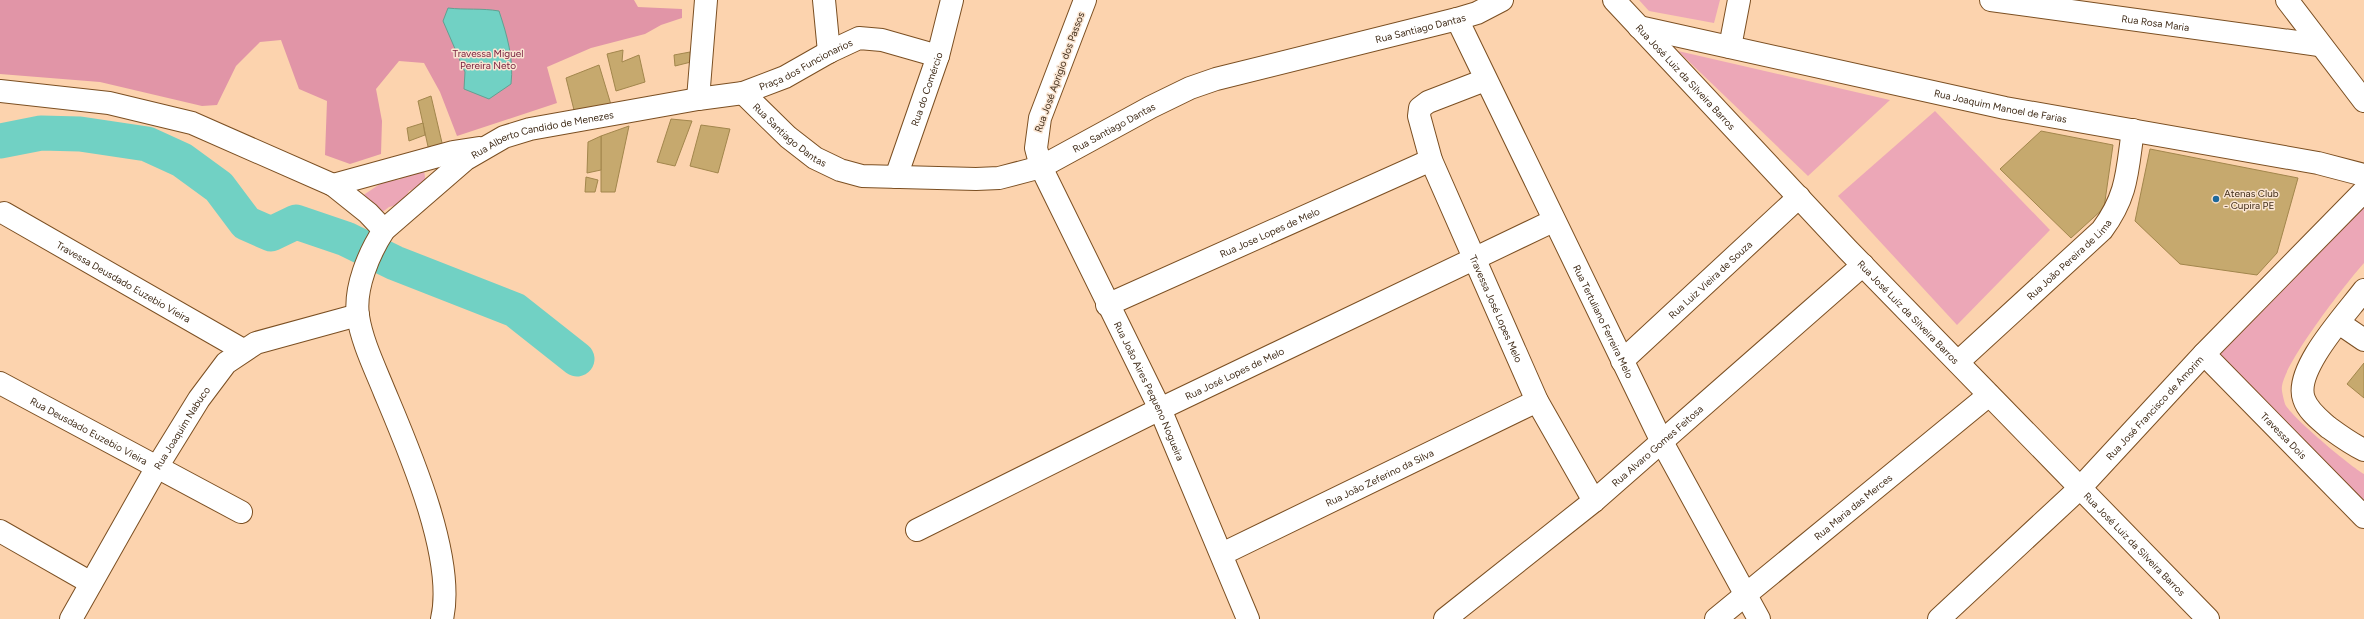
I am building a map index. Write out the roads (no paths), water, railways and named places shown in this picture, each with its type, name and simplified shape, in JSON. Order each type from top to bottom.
[{"type":"street","points":[[698,99],[706,0]]},
{"type":"street","points":[[824,0],[829,52]]},
{"type":"street","name":"Rua do Comércio","points":[[896,177],[938,56],[952,0]]},
{"type":"street","name":"Rua José Aprigio dos Passos","points":[[1041,167],[1036,148],[1040,118],[1085,0]]},
{"type":"street","name":"Rua Santiago Dantas","points":[[743,93],[788,137],[815,158],[840,170],[862,176],[999,178],[1041,167],[1151,107],[1203,83],[1457,19],[1477,13],[1502,0]]},
{"type":"street","name":"Rua José Luiz da Silveira Barros","points":[[1614,0],[1863,265],[2080,488],[2197,616]]},
{"type":"street","points":[[1730,47],[1739,0]]},
{"type":"street","name":"Rua Rosa Maria","points":[[1992,0],[2320,45]]},
{"type":"street","points":[[2287,0],[2364,101]]},
{"type":"street","name":"Rua Tertuliano Ferreira Melo","points":[[1457,19],[1485,80],[1662,442],[1759,619]]},
{"type":"street","name":"Rua Joaquim Manoel de Farias","points":[[1639,27],[2004,108],[2318,163],[2364,174]]},
{"type":"street","name":"Praça dos Funcionarios","points":[[743,93],[785,77],[848,42],[870,37],[938,56]]},
{"type":"street","name":"Travessa José Lopes Melo","points":[[1485,80],[1428,102],[1420,108],[1419,116],[1431,160],[1537,400],[1594,501]]},
{"type":"street","points":[[0,91],[109,102],[192,123],[333,185],[368,213],[380,237],[358,306],[367,350],[405,441],[425,496],[439,549],[444,586],[444,610],[442,619]]},
{"type":"street","name":"Rua Alberto Candido de Menezes","points":[[380,237],[447,174],[484,147],[504,137],[530,129],[698,99],[743,93]]},
{"type":"street","name":"Rua João Pereira de Lima","points":[[1958,362],[2102,230],[2122,198],[2133,130]]},
{"type":"street","points":[[333,185],[453,152],[484,147]]},
{"type":"street","name":"Rua Jose Lopes de Melo","points":[[1107,305],[1431,160]]},
{"type":"street","name":"Rua João Aires Pequeno Nogueira","points":[[1041,167],[1107,305],[1160,409],[1248,619]]},
{"type":"street","name":"Rua José Francisco de Amorim","points":[[1939,619],[2080,488],[2204,354],[2364,191]]},
{"type":"street","name":"Rua Luiz Vieira de Souza","points":[[1622,361],[1799,197]]},
{"type":"street","name":"Travessa Deusdado Euzebio Vieira","points":[[4,213],[243,350]]},
{"type":"street","name":"Rua José Lopes de Melo","points":[[917,530],[1160,409],[1554,221]]},
{"type":"street","name":"Rua Alvaro Gomes Feitosa","points":[[1445,619],[1594,501],[1863,265]]},
{"type":"street","points":[[2364,290],[2308,368],[2304,380],[2304,399],[2314,415],[2335,432],[2364,450]]},
{"type":"street","name":"Rua Joaquim Nabuco","points":[[70,619],[157,467],[213,379],[226,363],[243,350],[358,306]]},
{"type":"street","points":[[2339,323],[2364,340]]},
{"type":"street","name":"Travessa Dois","points":[[2204,354],[2364,517]]},
{"type":"street","name":"Rua Deusdado Euzebio Vieira","points":[[0,383],[241,512]]},
{"type":"street","name":"Rua Maria das Merces","points":[[1716,619],[1989,395]]},
{"type":"street","name":"Rua João Zeferino da Silva","points":[[1222,554],[1537,400]]},
{"type":"street","points":[[0,531],[91,583]]},
{"type":"water","points":[[448,8],[499,11],[511,56],[511,84],[489,99],[464,89],[465,72],[443,21]]},
{"type":"waterway","points":[[0,141],[41,133],[80,134],[147,144],[182,160],[219,187],[246,223],[271,234],[296,222],[346,239],[395,263],[515,310],[577,359]]},
{"type":"place","name":"Atenas Club - Cupira PE","points":[[2216,199]]},
{"type":"park label","name":"Travessa Miguel Pereira Neto","points":[[488,58]]}]
